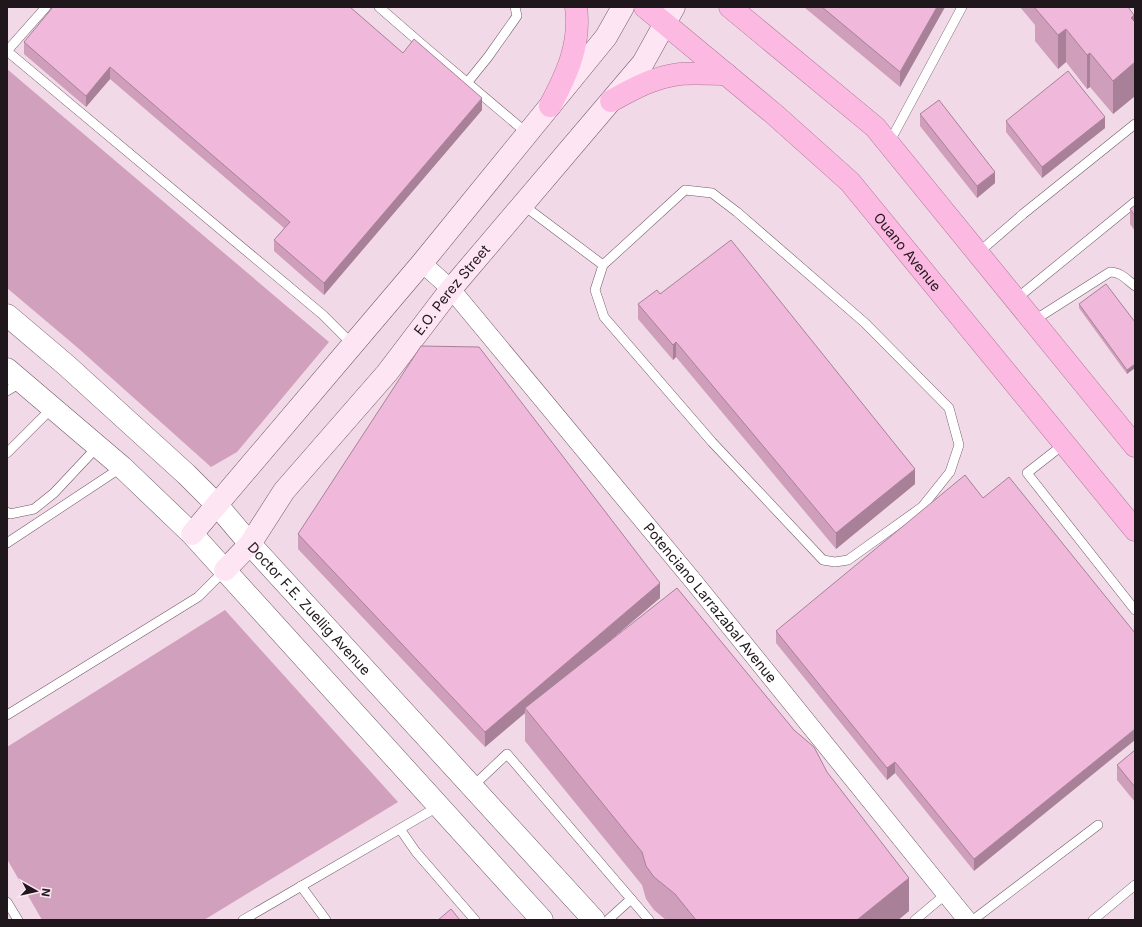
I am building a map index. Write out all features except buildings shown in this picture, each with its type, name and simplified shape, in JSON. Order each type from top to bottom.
[{"type":"highway","points":[[550,106],[563,81],[574,53],[578,23],[576,7]]},
{"type":"highway","name":"Ouano Avenue","points":[[646,7],[670,15],[726,74],[774,114],[850,182],[1135,530]]},
{"type":"highway","points":[[730,7],[875,127],[1135,446]]},
{"type":"highway","points":[[749,7],[784,51]]},
{"type":"highway","points":[[611,101],[644,84],[666,77],[691,74],[726,74]]},
{"type":"main road","points":[[192,534],[422,263],[528,134],[606,37],[623,7]]},
{"type":"main road","name":"E.O. Perez Street","points":[[225,570],[250,544],[284,491],[387,373],[451,289],[643,63],[670,15]]},
{"type":"street","name":"Potenciano Larrazabal Avenue","points":[[422,263],[451,289],[694,582],[967,920]]},
{"type":"street","name":"Doctor F.E. Zuellig Avenue","points":[[7,315],[66,365],[186,474],[217,505],[250,544],[594,920]]},
{"type":"street","points":[[12,381],[53,407],[122,467],[192,534],[542,920]]},
{"type":"lane","points":[[46,7],[7,51],[316,310],[353,345]]},
{"type":"lane","points":[[379,7],[528,134]]},
{"type":"lane","points":[[467,83],[488,57],[517,16],[515,7]]},
{"type":"lane","points":[[889,144],[962,7]]},
{"type":"lane","points":[[978,253],[1023,214],[1135,124]]},
{"type":"lane","points":[[685,190],[712,193],[737,212],[865,324],[949,408],[959,445],[950,472],[922,507],[848,560],[834,562],[823,560],[712,442],[604,318],[596,290],[603,265],[685,190]]},
{"type":"lane","points":[[1016,299],[1135,202]]},
{"type":"lane","points":[[523,205],[603,265]]},
{"type":"lane","points":[[1033,321],[1110,272],[1116,272],[1135,286]]},
{"type":"lane","points":[[7,452],[53,407]]},
{"type":"lane","points":[[1064,444],[1027,473],[1135,610]]},
{"type":"lane","points":[[7,512],[10,514],[34,509],[54,493],[98,446]]},
{"type":"lane","points":[[7,543],[122,467]]},
{"type":"lane","points":[[7,715],[198,597],[225,570]]},
{"type":"lane","points":[[472,787],[507,754],[649,920]]},
{"type":"lane","points":[[243,920],[439,805]]},
{"type":"lane","points":[[973,920],[1098,825]]},
{"type":"lane","points":[[400,829],[416,852],[475,920]]},
{"type":"lane","points":[[1093,920],[1135,885]]},
{"type":"lane","points":[[301,886],[326,920]]},
{"type":"lane","points":[[915,920],[946,894]]},
{"type":"lane","points":[[608,920],[631,899]]},
{"type":"lane","points":[[7,902],[18,920]]},
{"type":"shaded area","points":[[7,69],[329,342],[237,452],[211,467],[78,348],[7,288]]},
{"type":"shaded area","points":[[225,610],[398,802],[204,920],[42,920],[7,859],[7,747]]}]
